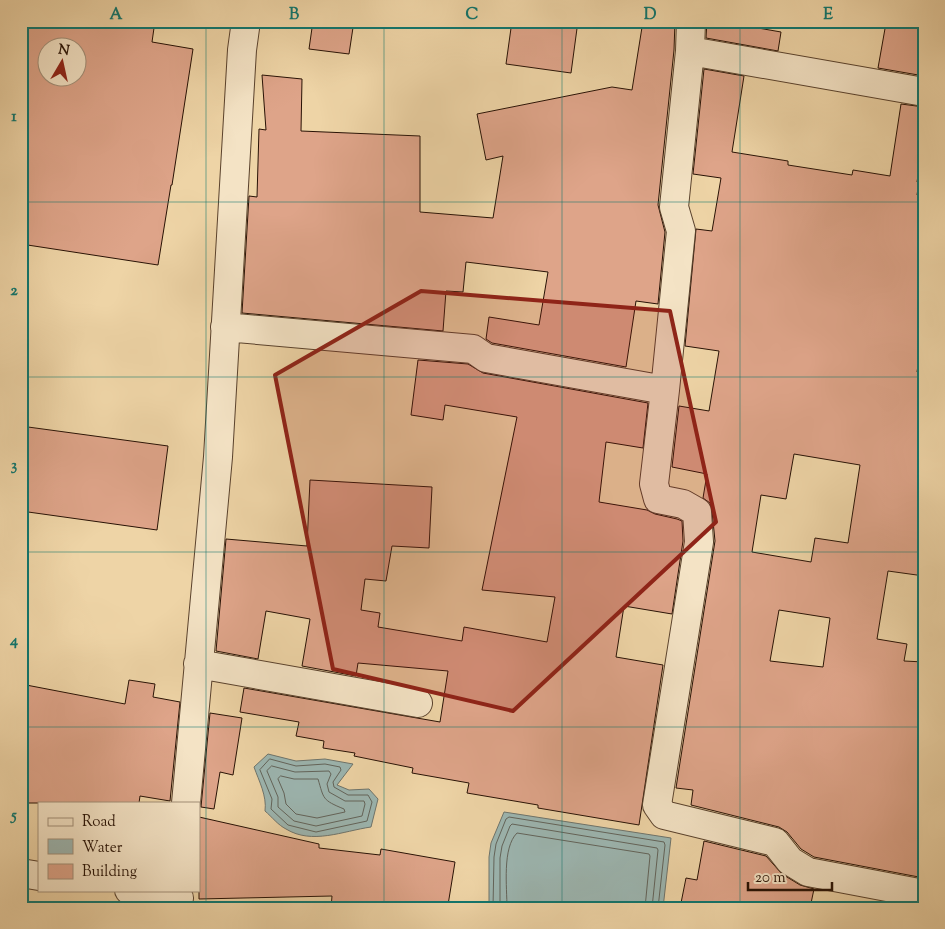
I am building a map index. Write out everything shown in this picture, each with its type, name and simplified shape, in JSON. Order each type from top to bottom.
[{"type":"street","points":[[186,802],[218,456],[242,50],[246,21]]},
{"type":"street","points":[[690,21],[690,51],[674,207],[681,231],[654,484],[658,499],[683,504],[697,512],[699,542],[657,805],[664,815],[774,842],[790,861],[808,872],[924,894]]},
{"type":"street","points":[[690,51],[924,92]]},
{"type":"street","points":[[225,327],[473,349],[486,358],[665,390]]},
{"type":"street","points":[[198,664],[418,703]]},
{"type":"street","points":[[21,873],[38,876]]},
{"type":"street","points":[[140,892],[179,899]]},
{"type":"highlighted area","points":[[421,291],[670,311],[716,522],[513,711],[333,669],[275,375]]},
{"type":"water","points":[[268,754],[296,761],[325,759],[353,764],[337,785],[349,790],[369,789],[378,799],[371,827],[328,836],[306,836],[296,834],[283,827],[265,811],[264,794],[254,767]]},
{"type":"water","points":[[504,812],[671,838],[663,908],[489,908],[489,857],[491,843]]},
{"type":"building","points":[[29,21],[155,21],[152,42],[193,49],[158,265],[21,244],[21,121],[27,88],[21,87],[21,72]]},
{"type":"building","points":[[313,21],[354,21],[349,54],[309,49]]},
{"type":"building","points":[[512,21],[578,21],[571,73],[506,64]]},
{"type":"building","points":[[643,21],[675,21],[674,50],[658,205],[665,232],[658,304],[636,301],[626,367],[492,343],[486,339],[489,317],[539,325],[548,272],[466,262],[463,292],[446,291],[443,331],[242,313],[249,196],[257,197],[259,129],[266,130],[262,75],[302,79],[301,131],[420,136],[420,212],[493,218],[503,156],[486,160],[477,114],[612,87],[632,90]]},
{"type":"building","points":[[707,21],[718,21],[781,32],[778,51],[706,38]]},
{"type":"building","points":[[886,23],[921,26],[918,44],[924,45],[924,76],[878,68]]},
{"type":"building","points":[[704,69],[744,76],[732,152],[788,161],[788,165],[852,175],[853,170],[890,176],[901,104],[924,107],[924,138],[917,182],[919,182],[917,195],[924,196],[924,327],[917,372],[924,373],[924,576],[888,571],[877,639],[907,644],[904,661],[924,662],[924,878],[814,857],[801,849],[787,832],[779,827],[691,805],[693,790],[676,788],[715,541],[710,503],[703,498],[707,474],[672,467],[679,406],[709,411],[719,351],[685,346],[696,229],[712,231],[721,178],[693,174]],"holes":[[[794,454],[860,465],[848,543],[815,538],[811,562],[752,552],[761,495],[786,499]],[[779,610],[830,618],[823,667],[770,661]]]},
{"type":"building","points":[[418,360],[468,364],[483,373],[648,403],[643,448],[606,442],[599,502],[647,510],[682,521],[683,541],[672,614],[624,606],[616,657],[663,665],[639,825],[538,808],[538,805],[467,793],[469,783],[412,773],[413,768],[354,756],[355,753],[323,748],[324,741],[296,736],[299,722],[240,712],[244,688],[440,722],[448,671],[358,663],[356,676],[302,666],[310,619],[266,611],[258,659],[216,651],[226,539],[307,546],[310,480],[432,487],[429,548],[392,546],[386,581],[365,579],[361,610],[380,613],[378,627],[462,641],[464,627],[547,642],[555,597],[482,590],[517,417],[445,405],[443,420],[411,415]]},
{"type":"building","points":[[28,427],[168,446],[157,530],[21,511],[21,477]]},
{"type":"building","points":[[129,680],[155,684],[153,697],[180,702],[170,801],[140,796],[139,802],[21,803],[21,684],[125,704]]},
{"type":"building","points":[[210,713],[242,718],[233,775],[220,772],[214,809],[201,807]]},
{"type":"building","points":[[200,817],[319,844],[319,848],[380,855],[381,849],[455,862],[448,905],[440,904],[440,908],[331,908],[332,896],[199,899]]},
{"type":"building","points":[[704,841],[766,856],[782,874],[800,885],[814,889],[810,908],[680,908],[686,878],[697,880]]}]
